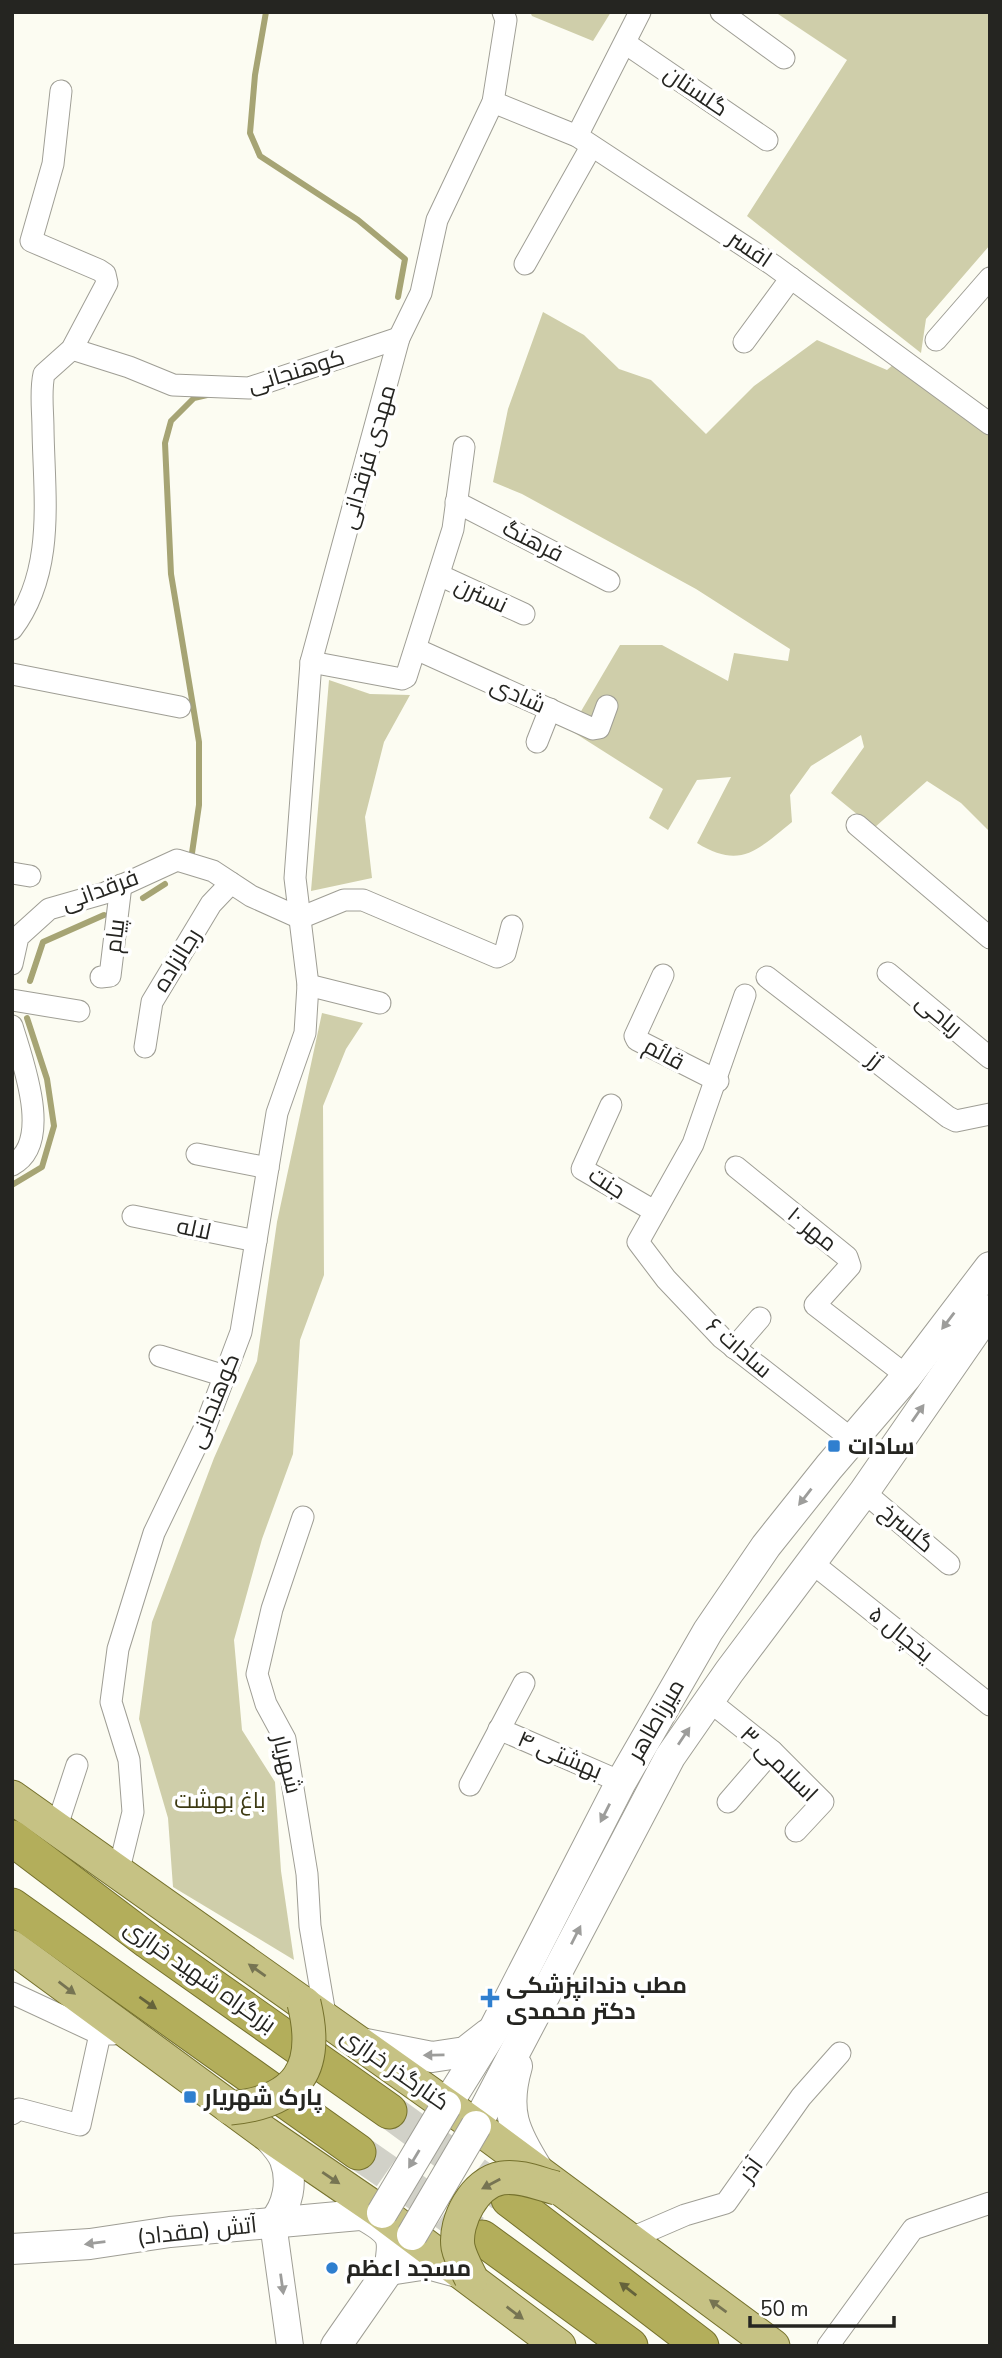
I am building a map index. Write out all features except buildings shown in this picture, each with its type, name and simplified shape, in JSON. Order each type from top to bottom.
[{"type":"highway","points":[[12,1810],[246,1994],[290,2039]]},
{"type":"highway","name":"بزرگراه شهید خرازی","points":[[12,1838],[148,1941],[290,2039],[388,2111]]},
{"type":"highway","points":[[12,1906],[358,2152]]},
{"type":"highway","points":[[509,2199],[701,2346]]},
{"type":"highway","points":[[482,2238],[630,2346]]},
{"type":"main road","name":"میرزاطاهر","points":[[372,2214],[446,2106],[494,2029],[621,1782],[708,1631],[766,1546],[829,1467],[908,1376],[990,1267]]},
{"type":"main road","name":"میرزاطاهر","points":[[336,2346],[412,2235],[476,2126],[640,1810],[708,1700],[864,1492],[990,1310]]},
{"type":"main road","points":[[829,1467],[852,1476],[864,1492]]},
{"type":"main road","points":[[708,1631],[718,1646],[727,1653],[745,1653]]},
{"type":"main road","name":"کنارگذر خرازی","points":[[12,1797],[476,2126],[773,2346]]},
{"type":"main road","points":[[12,1947],[115,2034],[230,2108],[372,2214],[387,2229],[394,2244],[389,2270],[428,2264],[449,2267],[471,2278]]},
{"type":"main road","points":[[230,2108],[256,2105],[283,2094],[302,2077],[311,2049],[315,2012]]},
{"type":"main road","points":[[528,2027],[512,2084],[510,2115],[525,2149],[550,2183]]},
{"type":"main road","points":[[358,2043],[432,2057],[465,2052],[494,2029]]},
{"type":"main road","points":[[265,2133],[285,2159],[288,2179],[283,2213],[274,2223]]},
{"type":"main road","points":[[471,2278],[458,2250],[457,2235],[463,2215],[478,2191],[498,2179],[507,2178],[550,2183]]},
{"type":"main road","points":[[372,2214],[412,2235],[559,2346]]},
{"type":"main road","name":"آتش (مقداد)","points":[[12,2249],[90,2244],[170,2232],[372,2214]]},
{"type":"street","name":"مهدی فرقدانی","points":[[300,918],[295,878],[311,662],[399,338],[421,293],[437,220],[493,102],[506,20],[503,12]]},
{"type":"street","points":[[524,264],[584,141],[640,12]]},
{"type":"street","points":[[721,12],[784,58]]},
{"type":"street","name":"گلستان","points":[[625,43],[767,139]]},
{"type":"street","points":[[12,629],[30,603],[41,564],[46,531],[42,383],[48,370],[72,349],[107,283],[105,274],[22,237],[53,164],[61,91]]},
{"type":"street","name":"افسر","points":[[493,102],[584,141],[791,278],[990,424]]},
{"type":"street","points":[[744,342],[791,278]]},
{"type":"street","points":[[936,340],[990,278]]},
{"type":"street","name":"کوهنجانی","points":[[72,349],[129,367],[173,385],[248,388],[399,338]]},
{"type":"street","points":[[311,662],[402,679],[409,673],[453,528],[464,447]]},
{"type":"street","name":"فرهنگ","points":[[456,502],[609,581]]},
{"type":"street","name":"نسترن","points":[[439,575],[524,614]]},
{"type":"street","name":"شادی","points":[[416,649],[596,729],[607,706]]},
{"type":"street","points":[[12,674],[180,707]]},
{"type":"street","points":[[537,742],[550,709]]},
{"type":"street","points":[[857,825],[990,939]]},
{"type":"street","name":"فرقدانی","points":[[13,960],[18,937],[49,909],[121,885],[177,860],[213,871],[231,883]]},
{"type":"street","points":[[231,883],[251,897],[300,918],[344,900],[363,900],[497,957],[505,953],[512,926]]},
{"type":"street","name":"رجالزاده","points":[[145,1047],[152,1002],[211,904],[231,883]]},
{"type":"street","name":"پیام","points":[[100,977],[110,976],[121,885]]},
{"type":"street","name":"کوهنجانی","points":[[118,1873],[133,1812],[130,1760],[111,1702],[118,1648],[154,1533],[206,1425],[241,1332],[277,1113],[305,1033],[307,985],[300,918]]},
{"type":"street","name":"ریاحی","points":[[888,973],[990,1058]]},
{"type":"street","name":"قائم","points":[[663,975],[635,1036],[637,1040],[718,1081]]},
{"type":"street","name":"رُز","points":[[767,977],[948,1118],[956,1121],[990,1114]]},
{"type":"street","points":[[307,985],[380,1003]]},
{"type":"street","points":[[654,1211],[693,1144],[718,1081],[745,995]]},
{"type":"street","points":[[12,1000],[79,1011]]},
{"type":"street","points":[[12,1026],[25,1069],[35,1127],[20,1160],[12,1165]]},
{"type":"street","name":"جنت","points":[[611,1105],[582,1169],[654,1211]]},
{"type":"street","points":[[197,1154],[268,1168]]},
{"type":"street","name":"مهر ۱۰","points":[[736,1167],[850,1261],[850,1266],[815,1305],[908,1376]]},
{"type":"street","name":"سادات ۶","points":[[654,1211],[638,1242],[666,1279],[734,1348],[853,1440]]},
{"type":"street","name":"لاله","points":[[133,1216],[256,1241]]},
{"type":"street","points":[[734,1348],[760,1318]]},
{"type":"street","points":[[160,1356],[225,1376]]},
{"type":"street","name":"گلسرخ","points":[[864,1492],[950,1564]]},
{"type":"street","name":"شهریار","points":[[303,1517],[272,1609],[257,1674],[266,1704],[285,1740],[306,1863],[315,2012]]},
{"type":"street","name":"یخچال ۵","points":[[811,1562],[990,1705]]},
{"type":"street","points":[[470,1785],[524,1683]]},
{"type":"street","name":"اسلامی ۳","points":[[708,1700],[772,1751],[823,1802],[796,1831]]},
{"type":"street","name":"بهشتی ۴","points":[[499,1729],[621,1782]]},
{"type":"street","points":[[728,1802],[772,1751]]},
{"type":"street","points":[[55,1829],[77,1765]]},
{"type":"street","points":[[12,1993],[115,2034],[80,2125],[19,2109],[12,2115]]},
{"type":"street","name":"آذر","points":[[627,2240],[726,2203],[801,2097],[840,2053]]},
{"type":"street","points":[[828,2346],[913,2229],[990,2203]]},
{"type":"street","points":[[274,2223],[290,2346]]},
{"type":"green space","points":[[530,12],[611,12],[593,41],[532,16]]},
{"type":"green space","points":[[775,12],[990,12],[990,245],[926,319],[921,353],[747,216],[847,60]]},
{"type":"green space","points":[[543,312],[584,335],[619,369],[651,380],[706,434],[754,386],[817,340],[887,370],[894,364],[990,433],[990,832],[961,803],[927,781],[874,828],[831,793],[864,747],[861,735],[811,766],[790,795],[792,822],[769,841],[748,853],[725,855],[697,843],[731,777],[697,780],[668,830],[649,818],[663,789],[570,730],[620,645],[662,645],[728,681],[734,653],[788,661],[790,649],[696,589],[522,494],[493,482],[508,409]]},
{"type":"green space","points":[[329,680],[370,694],[410,695],[384,742],[365,817],[372,878],[311,891]]},
{"type":"green space","name":"باغ بهشت","points":[[322,1013],[363,1023],[346,1049],[323,1106],[324,1275],[300,1340],[293,1454],[262,1539],[234,1640],[242,1730],[275,1782],[281,1871],[294,1960],[173,1887],[168,1818],[139,1719],[152,1622],[214,1458],[257,1361],[277,1222]]},
{"type":"waterway","points":[[266,12],[255,75],[250,133],[260,156],[358,220],[405,259],[398,297]]},
{"type":"waterway","points":[[192,853],[199,805],[199,742],[171,574],[165,443],[171,421],[194,398],[207,395]]},
{"type":"waterway","points":[[143,898],[165,884]]},
{"type":"waterway","points":[[30,981],[43,942],[104,915]]},
{"type":"waterway","points":[[12,1185],[42,1167],[54,1126],[47,1079],[27,1018]]},
{"type":"tunnel","points":[[389,2111],[509,2199]]},
{"type":"tunnel","points":[[358,2152],[482,2238]]},
{"type":"place","name":"سادات","points":[[834,1446]]},
{"type":"place","name":"مطب دندانپزشکی دکتر محمدی","points":[[490,1998]]},
{"type":"place","name":"پارک شهریار","points":[[190,2097]]},
{"type":"place","name":"مسجد اعظم","points":[[332,2268]]}]
